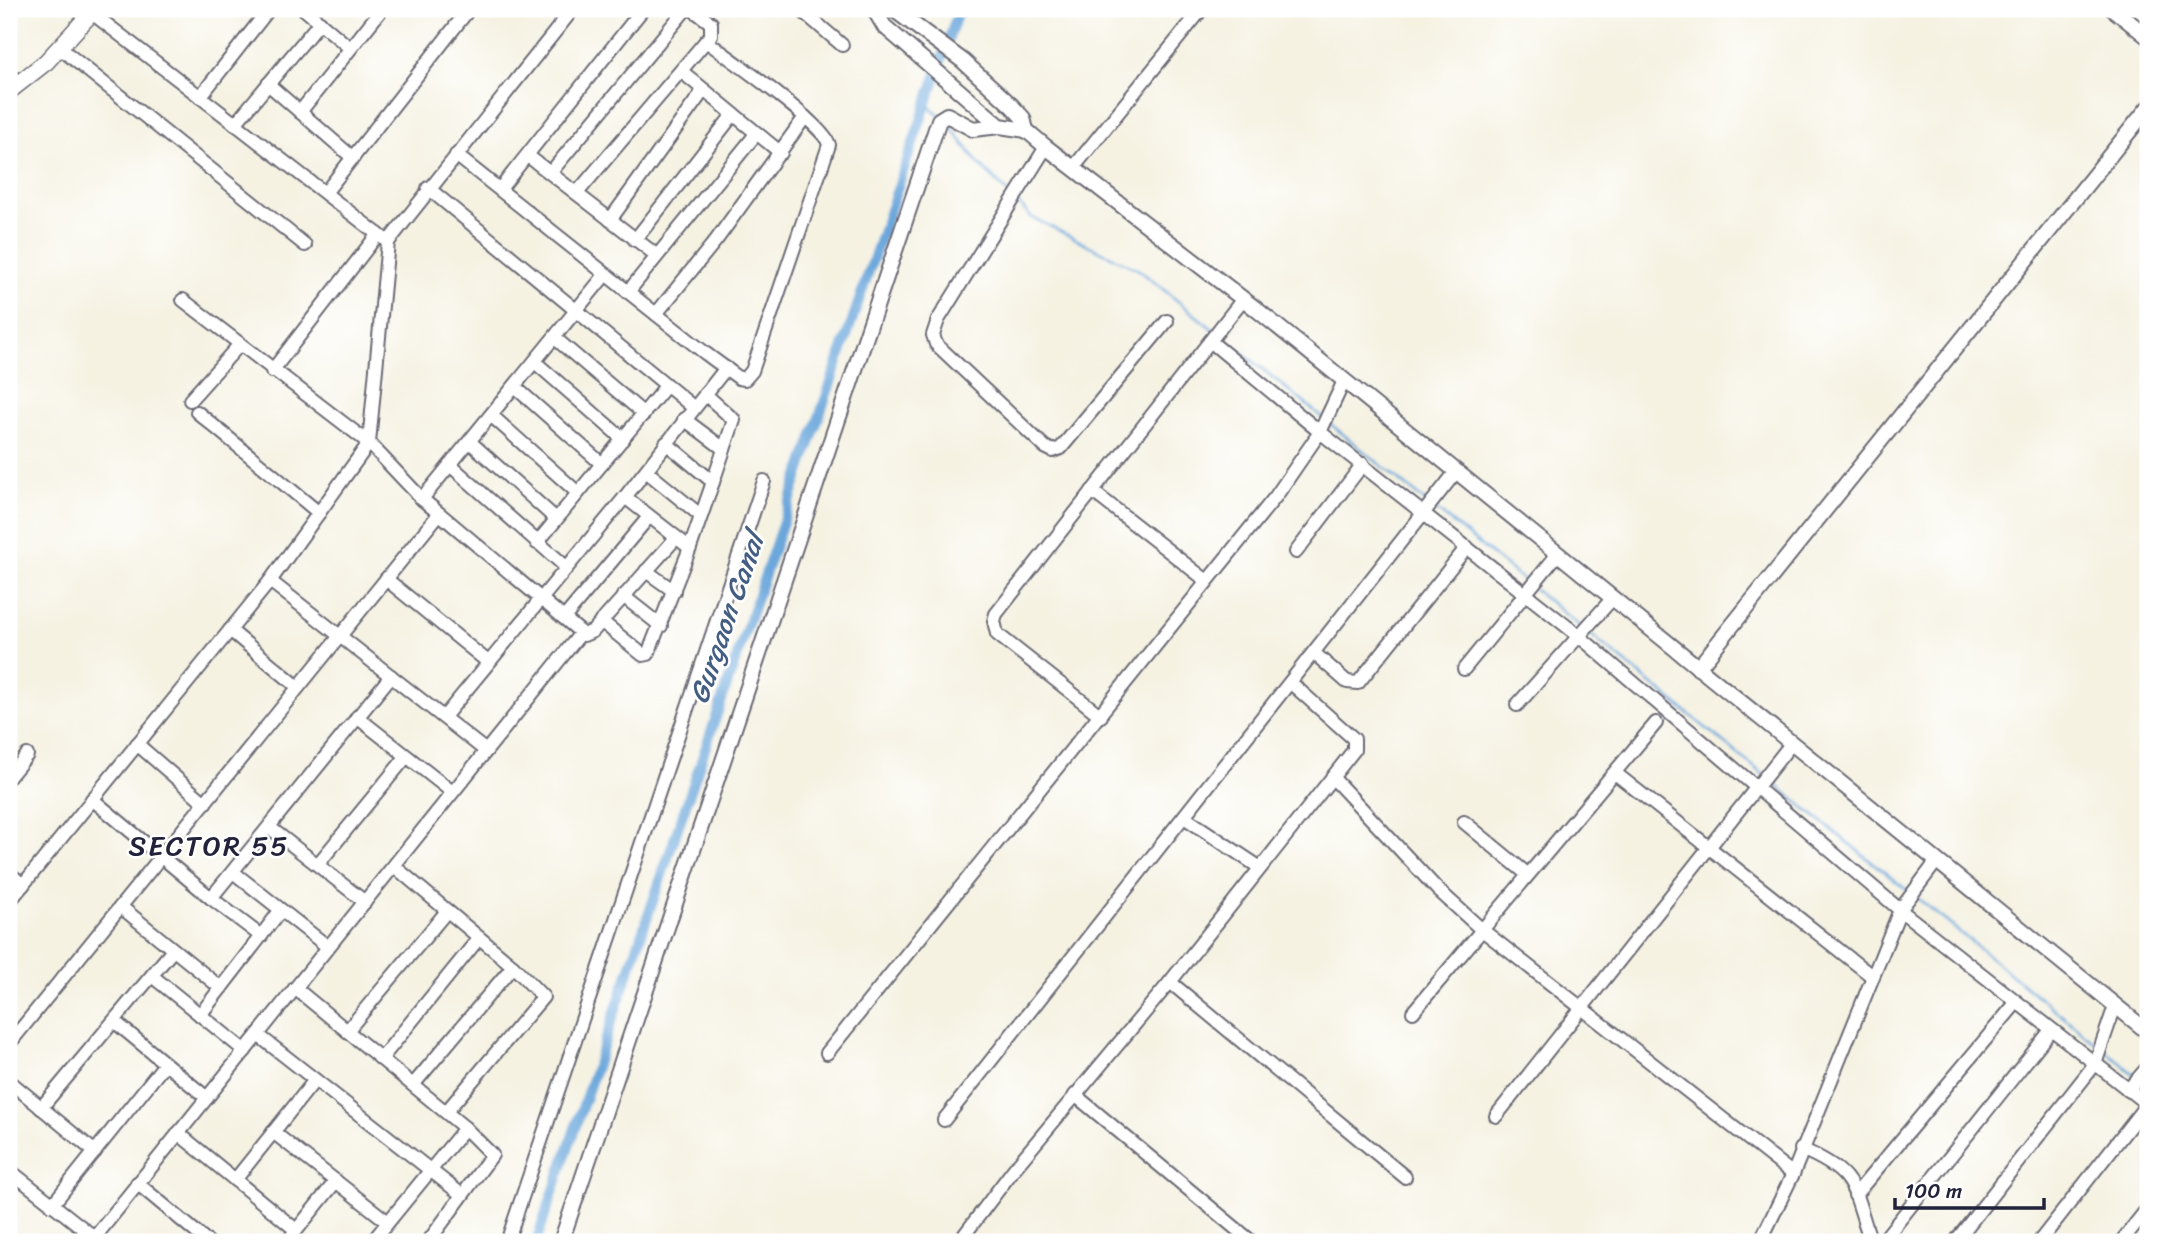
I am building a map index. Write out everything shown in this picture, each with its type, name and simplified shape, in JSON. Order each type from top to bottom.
[{"type":"main road","points":[[9,92],[39,69],[93,11]]},
{"type":"street","points":[[200,97],[269,9]]},
{"type":"street","points":[[304,9],[350,48]]},
{"type":"street","points":[[325,193],[469,9]]},
{"type":"street","points":[[272,370],[456,155],[573,9]]},
{"type":"street","points":[[500,189],[643,9]]},
{"type":"street","points":[[551,172],[686,9]]},
{"type":"street","points":[[576,193],[706,41],[713,28],[692,9]]},
{"type":"street","points":[[800,9],[842,45]]},
{"type":"street","points":[[874,9],[884,26],[1000,126]]},
{"type":"street","points":[[893,9],[928,32],[963,61],[1019,113],[1026,130],[1046,147],[1243,299],[2148,1032]]},
{"type":"street","points":[[1074,167],[1202,9]]},
{"type":"street","points":[[2113,9],[2148,37]]},
{"type":"street","points":[[300,112],[380,10]]},
{"type":"street","points":[[93,11],[383,238]]},
{"type":"street","points":[[236,124],[320,22]]},
{"type":"street","points":[[456,155],[605,275],[743,380],[752,371],[828,151],[828,138],[805,117],[706,41]]},
{"type":"street","points":[[60,48],[305,245]]},
{"type":"street","points":[[681,71],[781,153]]},
{"type":"street","points":[[268,84],[353,158]]},
{"type":"street","points":[[610,220],[703,91]]},
{"type":"street","points":[[1698,668],[2148,108]]},
{"type":"street","points":[[635,240],[733,116]]},
{"type":"street","points":[[656,314],[781,153],[805,117]]},
{"type":"street","points":[[561,1242],[942,117],[973,130],[1000,126],[1026,130]]},
{"type":"street","points":[[628,292],[757,134]]},
{"type":"street","points":[[1046,147],[937,320],[933,335],[942,353],[1045,447],[1053,451],[1060,448],[1167,321]]},
{"type":"street","points":[[528,156],[656,255]]},
{"type":"street","points":[[428,188],[693,407]]},
{"type":"street","points":[[9,902],[270,581],[369,443],[383,238]]},
{"type":"street","points":[[422,499],[556,339],[605,275]]},
{"type":"street","points":[[1101,716],[997,634],[993,621],[1243,299]]},
{"type":"street","points":[[183,300],[369,443],[422,499],[581,633],[588,635],[675,539]]},
{"type":"street","points":[[1216,334],[1324,424],[1363,464],[1429,508],[1467,547],[1529,589],[1582,632],[1755,788],[1906,900],[2016,1003],[2051,1030],[2139,1078],[2148,1105],[2039,1242]]},
{"type":"street","points":[[556,339],[644,414]]},
{"type":"street","points":[[240,344],[194,406],[319,513]]},
{"type":"street","points":[[536,363],[623,439]]},
{"type":"street","points":[[444,717],[540,597],[625,497],[726,368]]},
{"type":"street","points":[[827,1053],[1290,478],[1324,424],[1344,381]]},
{"type":"street","points":[[537,543],[666,386]]},
{"type":"street","points":[[515,387],[602,464]]},
{"type":"street","points":[[601,621],[643,655],[651,651],[734,420],[705,394]]},
{"type":"street","points":[[492,416],[579,493]]},
{"type":"street","points":[[684,419],[724,449]]},
{"type":"street","points":[[470,442],[556,519]]},
{"type":"street","points":[[666,443],[713,482]]},
{"type":"street","points":[[1296,552],[1363,464]]},
{"type":"street","points":[[450,465],[566,567]]},
{"type":"street","points":[[646,471],[700,515]]},
{"type":"street","points":[[944,1120],[1455,473]]},
{"type":"street","points":[[507,1242],[764,481]]},
{"type":"street","points":[[1092,491],[1207,581]]},
{"type":"street","points":[[625,497],[648,518],[690,548]]},
{"type":"street","points":[[9,1044],[439,514]]},
{"type":"street","points":[[564,618],[648,518]]},
{"type":"street","points":[[1314,653],[1348,682],[1358,683],[1467,547]]},
{"type":"street","points":[[1464,669],[1557,555]]},
{"type":"street","points":[[646,571],[674,591]]},
{"type":"street","points":[[386,579],[488,662]]},
{"type":"street","points":[[270,581],[486,751]]},
{"type":"street","points":[[623,597],[661,626]]},
{"type":"street","points":[[1517,705],[1612,599]]},
{"type":"street","points":[[230,630],[299,687]]},
{"type":"street","points":[[9,1170],[98,1240],[137,1183],[581,633]]},
{"type":"street","points":[[211,898],[391,676]]},
{"type":"street","points":[[959,1242],[1333,778],[1356,743],[1291,683]]},
{"type":"street","points":[[357,717],[451,791]]},
{"type":"street","points":[[1413,1012],[1656,723]]},
{"type":"street","points":[[137,744],[205,803]]},
{"type":"street","points":[[1496,1116],[1791,744]]},
{"type":"street","points":[[9,777],[27,755]]},
{"type":"street","points":[[318,864],[406,757]]},
{"type":"street","points":[[1615,773],[1873,977]]},
{"type":"street","points":[[1333,778],[1437,889],[1481,929],[1793,1174]]},
{"type":"street","points":[[92,799],[161,858],[261,936]]},
{"type":"street","points":[[1184,817],[1259,867]]},
{"type":"street","points":[[1464,822],[1527,874]]},
{"type":"street","points":[[269,827],[365,901]]},
{"type":"street","points":[[1760,1242],[1793,1174],[1801,1149],[1906,900],[1936,862]]},
{"type":"street","points":[[394,866],[513,966],[543,997],[446,1112]]},
{"type":"street","points":[[233,872],[328,947]]},
{"type":"street","points":[[9,873],[23,885]]},
{"type":"street","points":[[121,907],[221,988]]},
{"type":"street","points":[[200,1015],[281,910]]},
{"type":"street","points":[[347,1031],[447,911]]},
{"type":"street","points":[[381,1059],[479,938]]},
{"type":"street","points":[[41,1108],[173,950]]},
{"type":"street","points":[[413,1086],[513,966]]},
{"type":"street","points":[[152,976],[245,1051]]},
{"type":"street","points":[[1170,982],[1405,1177]]},
{"type":"street","points":[[295,988],[465,1128],[492,1155],[428,1242]]},
{"type":"street","points":[[1855,1195],[2016,1003]]},
{"type":"street","points":[[1955,1242],[2099,1054],[2115,1006]]},
{"type":"street","points":[[114,1021],[207,1098]]},
{"type":"street","points":[[1882,1242],[2051,1030]]},
{"type":"street","points":[[258,1035],[462,1195]]},
{"type":"street","points":[[52,1205],[165,1064]]},
{"type":"street","points":[[235,1180],[315,1080]]},
{"type":"street","points":[[9,1081],[95,1152]]},
{"type":"street","points":[[1075,1096],[1252,1242]]},
{"type":"street","points":[[374,1242],[465,1128]]},
{"type":"street","points":[[273,1132],[388,1222]]},
{"type":"street","points":[[178,1133],[296,1230]]},
{"type":"street","points":[[1801,1149],[1843,1171],[1855,1195],[1871,1242]]},
{"type":"street","points":[[287,1242],[336,1181]]},
{"type":"street","points":[[137,1183],[208,1242]]},
{"type":"street","points":[[2121,1242],[2148,1208]]},
{"type":"waterway","name":"Gurgaon Canal","points":[[536,1242],[959,9]]},
{"type":"waterway","points":[[926,104],[940,115]]},
{"type":"waterway","points":[[947,122],[978,163],[1011,196]]},
{"type":"waterway","points":[[1016,201],[1031,217],[1139,270],[1214,330]]},
{"type":"waterway","points":[[1219,334],[1323,418]]},
{"type":"waterway","points":[[1328,422],[1426,502]]},
{"type":"waterway","points":[[1434,508],[1527,583]]},
{"type":"waterway","points":[[1535,590],[1581,627]]},
{"type":"waterway","points":[[1586,631],[1764,775]]},
{"type":"waterway","points":[[1771,781],[1908,891]]},
{"type":"waterway","points":[[1916,897],[2098,1045]]},
{"type":"waterway","points":[[2103,1049],[2136,1076]]},
{"type":"waterway","points":[[2142,1080],[2148,1085]]},
{"type":"district","name":"SECTOR 55","points":[[209,845]]}]
